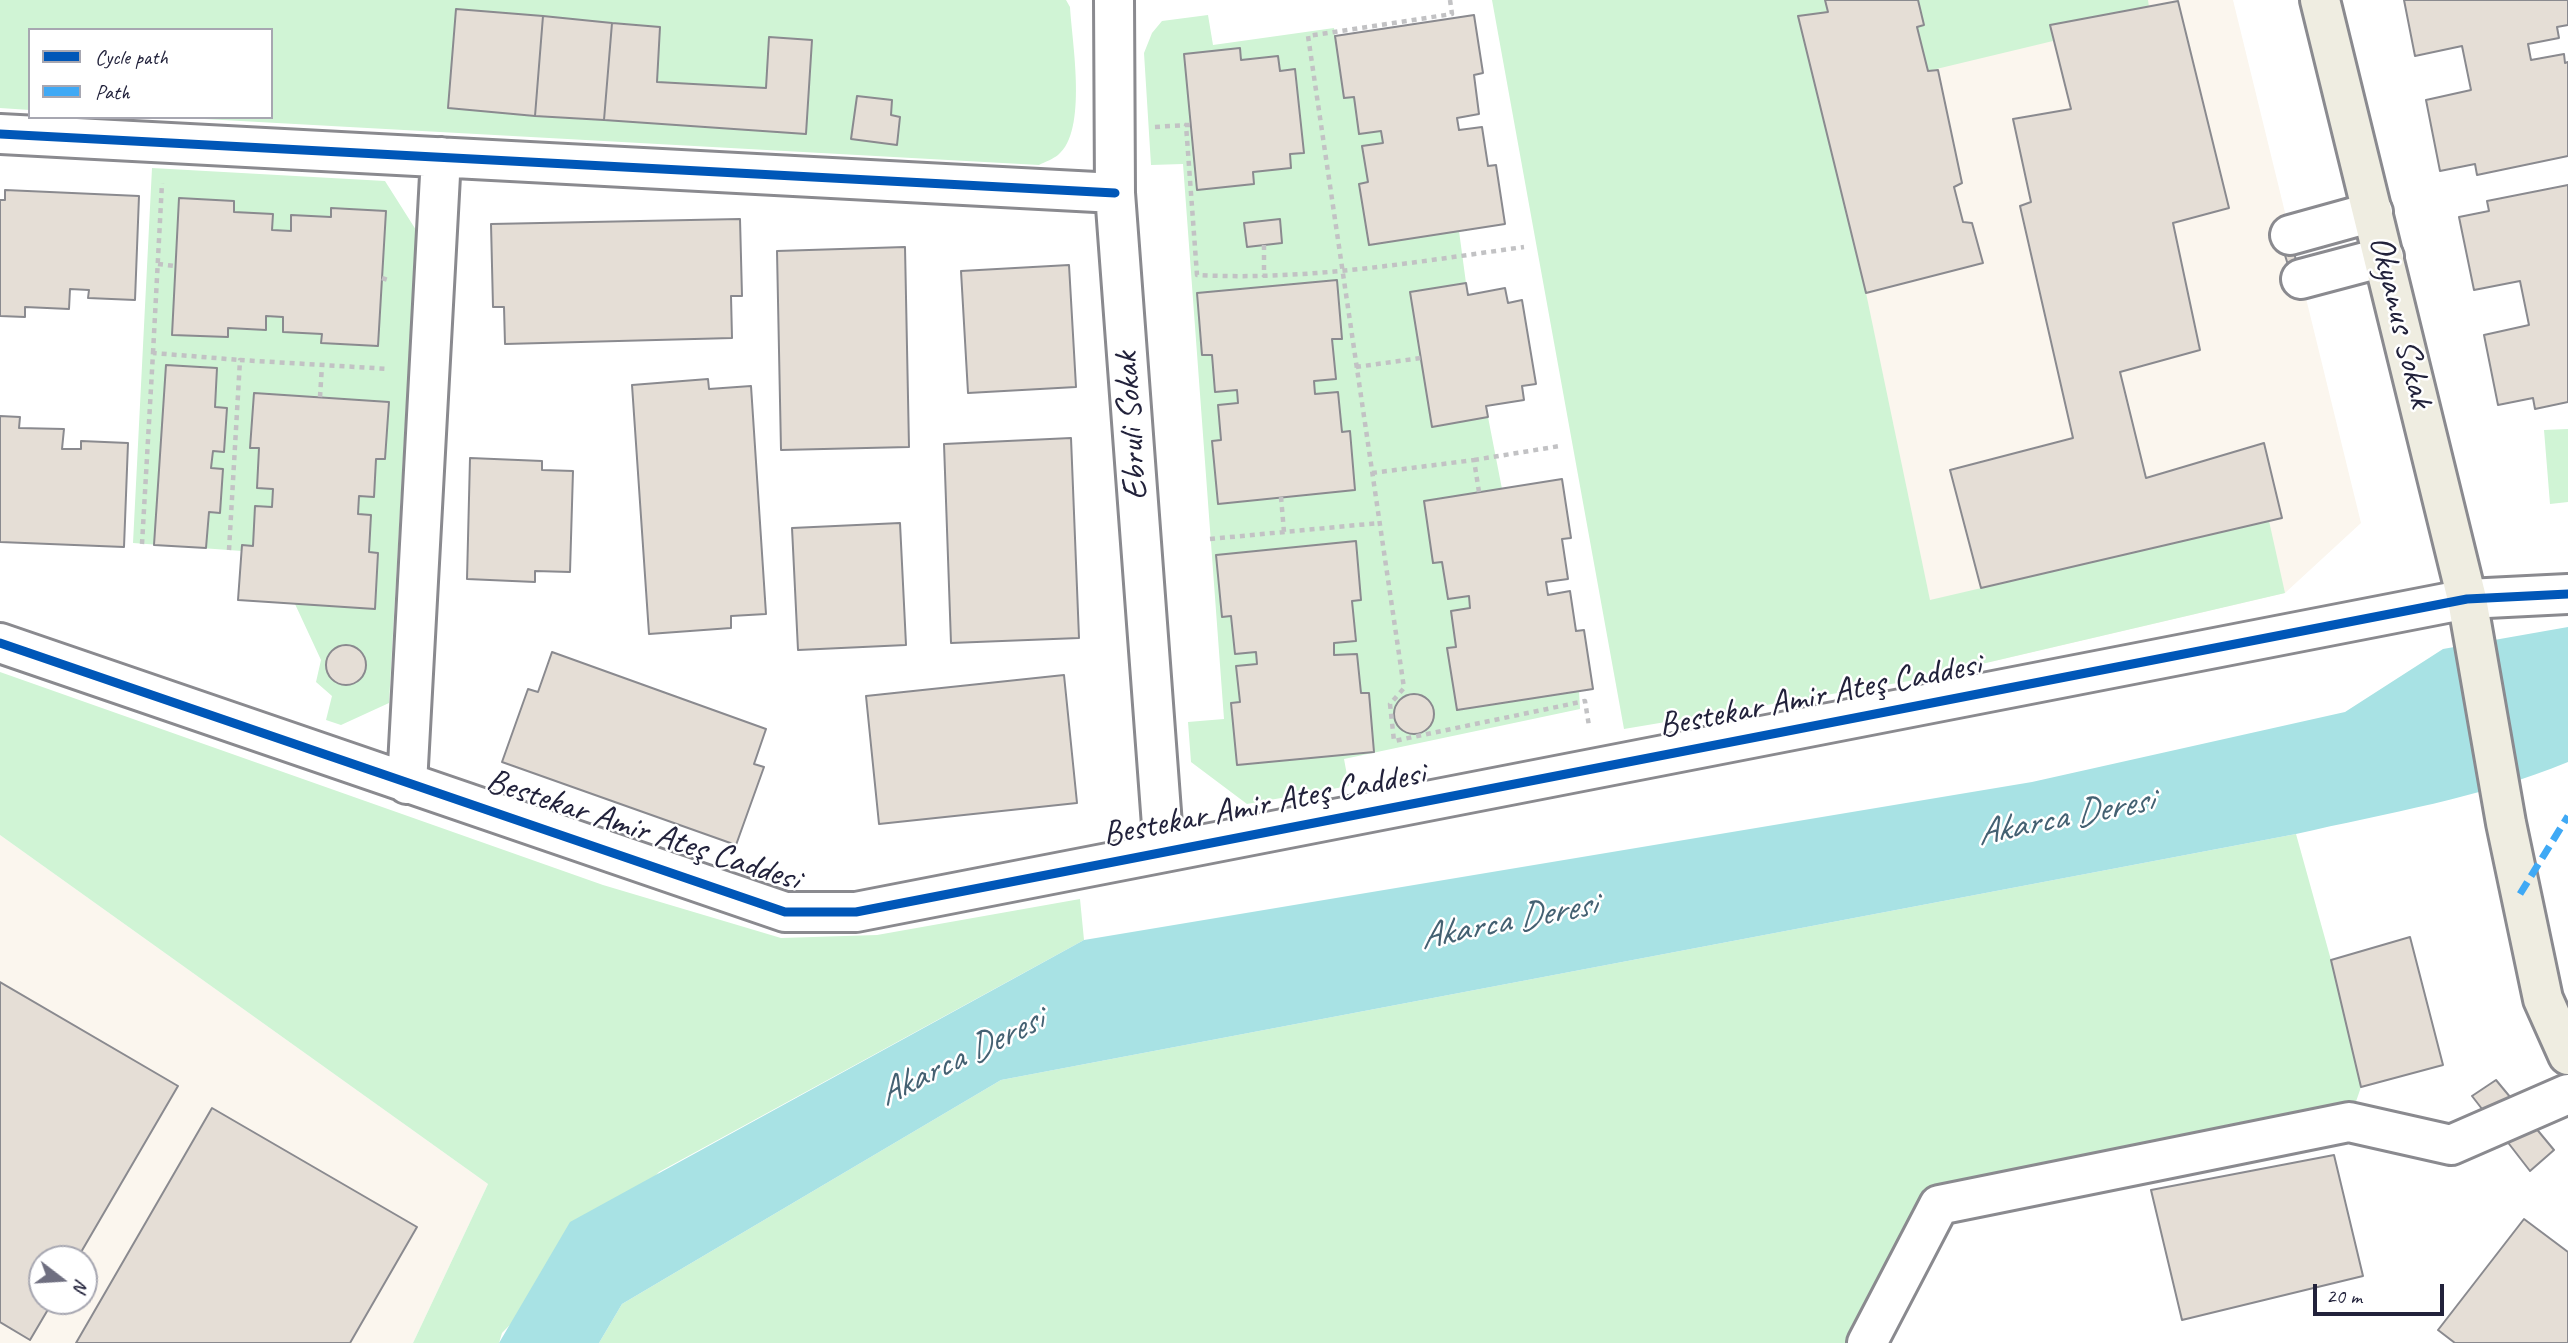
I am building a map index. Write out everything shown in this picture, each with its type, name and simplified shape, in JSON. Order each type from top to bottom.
[{"type":"main road","name":"Okyanus Sokak","points":[[2320,0],[2467,598],[2506,822],[2543,999],[2568,1055]]},
{"type":"street","name":"Ebruli Sokak","points":[[1114,0],[1115,193],[1164,852]]},
{"type":"street","points":[[0,134],[1115,193]]},
{"type":"street","points":[[407,784],[441,157]]},
{"type":"street","points":[[2290,235],[2373,212]]},
{"type":"street","points":[[2301,279],[2384,257]]},
{"type":"street","name":"Bestekar Amir Ateş Caddesi","points":[[0,643],[785,912],[856,912],[2467,598],[2568,594]]},
{"type":"street","points":[[1867,1343],[1939,1205],[2349,1122],[2451,1145],[2568,1094]]},
{"type":"path","points":[[1450,0],[1452,15],[1308,36],[1404,688],[1390,704],[1394,741],[1586,701],[1591,734]]},
{"type":"path","points":[[1150,128],[1188,125],[1194,276],[1264,277],[1342,272],[1524,247]]},
{"type":"path","points":[[142,544],[163,169]]},
{"type":"path","points":[[1264,245],[1264,277]]},
{"type":"path","points":[[158,264],[176,265]]},
{"type":"path","points":[[153,354],[396,370]]},
{"type":"path","points":[[1356,368],[1421,358]]},
{"type":"path","points":[[229,550],[240,360]]},
{"type":"path","points":[[320,397],[322,365]]},
{"type":"path","points":[[1372,473],[1560,446]]},
{"type":"path","points":[[1474,460],[1479,492]]},
{"type":"path","points":[[1281,497],[1284,532]]},
{"type":"path","points":[[1210,539],[1379,523]]},
{"type":"shaded area","points":[[1763,0],[2233,0],[2361,523],[2285,593],[1909,681]]},
{"type":"shaded area","points":[[0,835],[488,1184],[413,1343],[0,1343]]},
{"type":"green space","points":[[0,0],[1066,0],[1070,7],[1076,86],[1073,127],[1067,143],[1058,155],[1039,165],[204,119],[273,119],[273,28],[28,28],[28,110],[0,108]]},
{"type":"green space","points":[[1492,0],[1825,0],[1828,12],[1798,17],[1866,293],[1930,600],[2269,521],[2285,593],[1909,681],[1624,729]]},
{"type":"green space","points":[[1918,0],[2148,0],[2149,7],[2050,25],[2053,41],[1928,71],[1917,27],[1924,25]]},
{"type":"green space","points":[[1208,15],[1213,45],[1334,28],[1344,98],[1354,97],[1359,134],[1381,131],[1383,143],[1363,147],[1368,182],[1359,184],[1369,245],[1459,231],[1466,283],[1410,293],[1432,426],[1488,417],[1502,489],[1424,501],[1433,562],[1442,562],[1448,598],[1469,596],[1470,608],[1451,612],[1456,647],[1448,649],[1457,709],[1579,691],[1580,709],[1344,759],[1349,786],[1247,804],[1191,762],[1188,722],[1224,719],[1183,164],[1151,165],[1144,53],[1152,33],[1162,21]]},
{"type":"green space","points":[[152,168],[385,181],[416,230],[389,703],[341,725],[326,720],[332,696],[316,682],[321,660],[295,604],[238,600],[242,551],[133,543]]},
{"type":"green space","points":[[2568,429],[2568,502],[2550,504],[2544,430]]},
{"type":"green space","points":[[0,672],[603,885],[781,938],[877,935],[1080,899],[1084,940],[659,1172],[502,1333],[499,1343],[413,1343],[488,1184],[0,835]]},
{"type":"green space","points":[[2296,834],[2331,960],[2361,1087],[2349,1122],[1939,1205],[1867,1343],[599,1343],[622,1304],[1001,1080]]},
{"type":"water","name":"Akarca Deresi","points":[[2568,627],[2568,762],[2535,775],[2434,804],[2296,834],[1001,1080],[622,1304],[599,1343],[499,1343],[570,1222],[1084,940],[2032,782],[2345,712],[2443,649]]},
{"type":"building","points":[[1825,0],[1918,0],[1924,25],[1917,27],[1928,71],[1938,70],[1962,183],[1954,187],[1963,222],[1972,223],[1983,263],[1866,293],[1798,16],[1828,12]]},
{"type":"building","points":[[2404,0],[2568,0],[2568,25],[2557,27],[2559,38],[2528,44],[2531,60],[2564,54],[2565,63],[2568,62],[2568,156],[2477,175],[2475,164],[2440,171],[2426,100],[2471,90],[2462,46],[2415,56]]},
{"type":"building","points":[[2178,1],[2229,208],[2173,223],[2200,350],[2120,372],[2146,478],[2264,443],[2282,518],[1981,588],[1950,470],[2073,438],[2020,206],[2031,202],[2013,119],[2071,109],[2050,25]]},
{"type":"building","points":[[456,9],[543,16],[535,116],[448,108]]},
{"type":"building","points":[[1474,15],[1483,73],[1474,75],[1479,114],[1457,118],[1459,130],[1482,127],[1488,166],[1496,165],[1505,224],[1369,245],[1359,184],[1368,182],[1362,146],[1383,143],[1381,131],[1359,134],[1354,97],[1344,98],[1335,36]]},
{"type":"building","points":[[543,16],[612,23],[604,120],[535,116]]},
{"type":"building","points":[[612,23],[660,27],[657,82],[766,88],[769,37],[812,40],[806,134],[604,120]]},
{"type":"building","points":[[1240,48],[1241,60],[1278,56],[1280,71],[1295,69],[1304,153],[1290,154],[1291,168],[1253,172],[1254,184],[1197,190],[1184,54]]},
{"type":"building","points":[[857,96],[892,100],[891,115],[900,117],[897,145],[851,139]]},
{"type":"building","points":[[2568,185],[2568,402],[2535,409],[2533,398],[2498,405],[2484,335],[2529,325],[2520,281],[2474,290],[2459,217],[2489,211],[2487,201]]},
{"type":"building","points":[[5,190],[139,196],[135,300],[88,298],[89,290],[70,289],[69,309],[25,307],[25,317],[0,316],[0,200],[5,200]]},
{"type":"building","points":[[179,198],[234,201],[234,212],[273,214],[272,230],[291,231],[291,215],[331,217],[331,208],[386,211],[378,346],[321,343],[322,334],[283,332],[283,317],[266,316],[266,330],[228,328],[228,337],[172,335]]},
{"type":"building","points":[[740,219],[742,296],[731,296],[732,338],[505,344],[504,307],[493,307],[491,224]]},
{"type":"building","points":[[1280,219],[1282,243],[1247,247],[1244,223]]},
{"type":"building","points":[[905,247],[909,447],[781,450],[777,251]]},
{"type":"building","points":[[2293,250],[2297,263],[2288,265],[2284,252]]},
{"type":"building","points":[[1069,265],[1076,387],[968,393],[961,271]]},
{"type":"building","points":[[1337,280],[1342,339],[1332,339],[1336,379],[1314,381],[1315,394],[1338,392],[1342,432],[1350,431],[1355,490],[1218,504],[1212,441],[1221,440],[1218,405],[1238,403],[1237,390],[1215,392],[1212,355],[1202,355],[1197,293]]},
{"type":"building","points":[[1466,283],[1468,295],[1505,288],[1508,303],[1522,300],[1536,384],[1522,386],[1524,400],[1486,406],[1488,417],[1432,427],[1410,292]]},
{"type":"building","points":[[166,365],[217,368],[215,407],[227,408],[224,452],[213,451],[211,468],[223,469],[220,513],[209,512],[206,548],[154,545]]},
{"type":"building","points":[[708,379],[709,389],[751,386],[766,614],[731,616],[731,628],[649,634],[632,385]]},
{"type":"building","points":[[254,393],[389,402],[385,459],[376,459],[374,497],[359,496],[358,514],[371,515],[369,552],[378,553],[375,609],[238,600],[242,545],[253,546],[255,506],[272,507],[273,489],[257,488],[259,448],[250,448]]},
{"type":"building","points":[[0,416],[20,417],[19,428],[64,429],[62,449],[81,449],[81,441],[128,443],[124,547],[0,542]]},
{"type":"building","points":[[1071,438],[1079,638],[951,643],[944,444]]},
{"type":"building","points":[[470,458],[542,461],[542,470],[573,471],[570,572],[535,571],[535,582],[467,579]]},
{"type":"building","points":[[1562,479],[1571,538],[1562,539],[1568,579],[1546,582],[1548,595],[1570,591],[1576,631],[1584,630],[1593,689],[1457,710],[1447,648],[1456,647],[1451,611],[1470,608],[1469,596],[1448,599],[1442,562],[1433,563],[1424,501]]},
{"type":"building","points":[[900,523],[906,645],[798,650],[792,528]]},
{"type":"building","points":[[1356,541],[1361,600],[1352,601],[1356,641],[1334,643],[1334,655],[1357,654],[1361,693],[1369,693],[1374,752],[1237,765],[1231,703],[1240,702],[1236,666],[1257,664],[1256,652],[1235,654],[1231,616],[1222,617],[1216,555]]},
{"type":"building","points":[[346,645],[360,651],[366,665],[360,679],[346,685],[332,679],[326,665],[332,651]]},
{"type":"building","points":[[552,652],[766,729],[754,764],[764,767],[736,845],[502,762],[528,689],[538,692]]},
{"type":"building","points":[[1064,675],[1077,803],[879,824],[866,696]]},
{"type":"building","points":[[1414,694],[1422,695],[1428,700],[1433,706],[1433,722],[1428,728],[1422,733],[1414,734],[1406,733],[1400,728],[1395,722],[1394,714],[1395,706],[1400,700],[1406,695]]},
{"type":"building","points":[[2410,937],[2443,1065],[2361,1087],[2331,960]]},
{"type":"building","points":[[0,982],[178,1086],[85,1245],[28,1245],[28,1315],[45,1315],[30,1340],[0,1322]]},
{"type":"building","points":[[2496,1080],[2554,1150],[2530,1171],[2472,1096]]},
{"type":"building","points":[[212,1108],[417,1227],[350,1343],[76,1343],[92,1315],[98,1315],[98,1305]]},
{"type":"building","points":[[2334,1155],[2363,1276],[2182,1320],[2151,1190]]},
{"type":"building","points":[[2524,1219],[2568,1252],[2568,1343],[2455,1343],[2438,1330]]},
{"type":"marked path","points":[[2520,894],[2568,816]]},
{"type":"cycle path","points":[[0,134],[1115,193]]},
{"type":"cycle path","points":[[0,643],[785,912],[856,912],[2467,599],[2568,594]]}]
